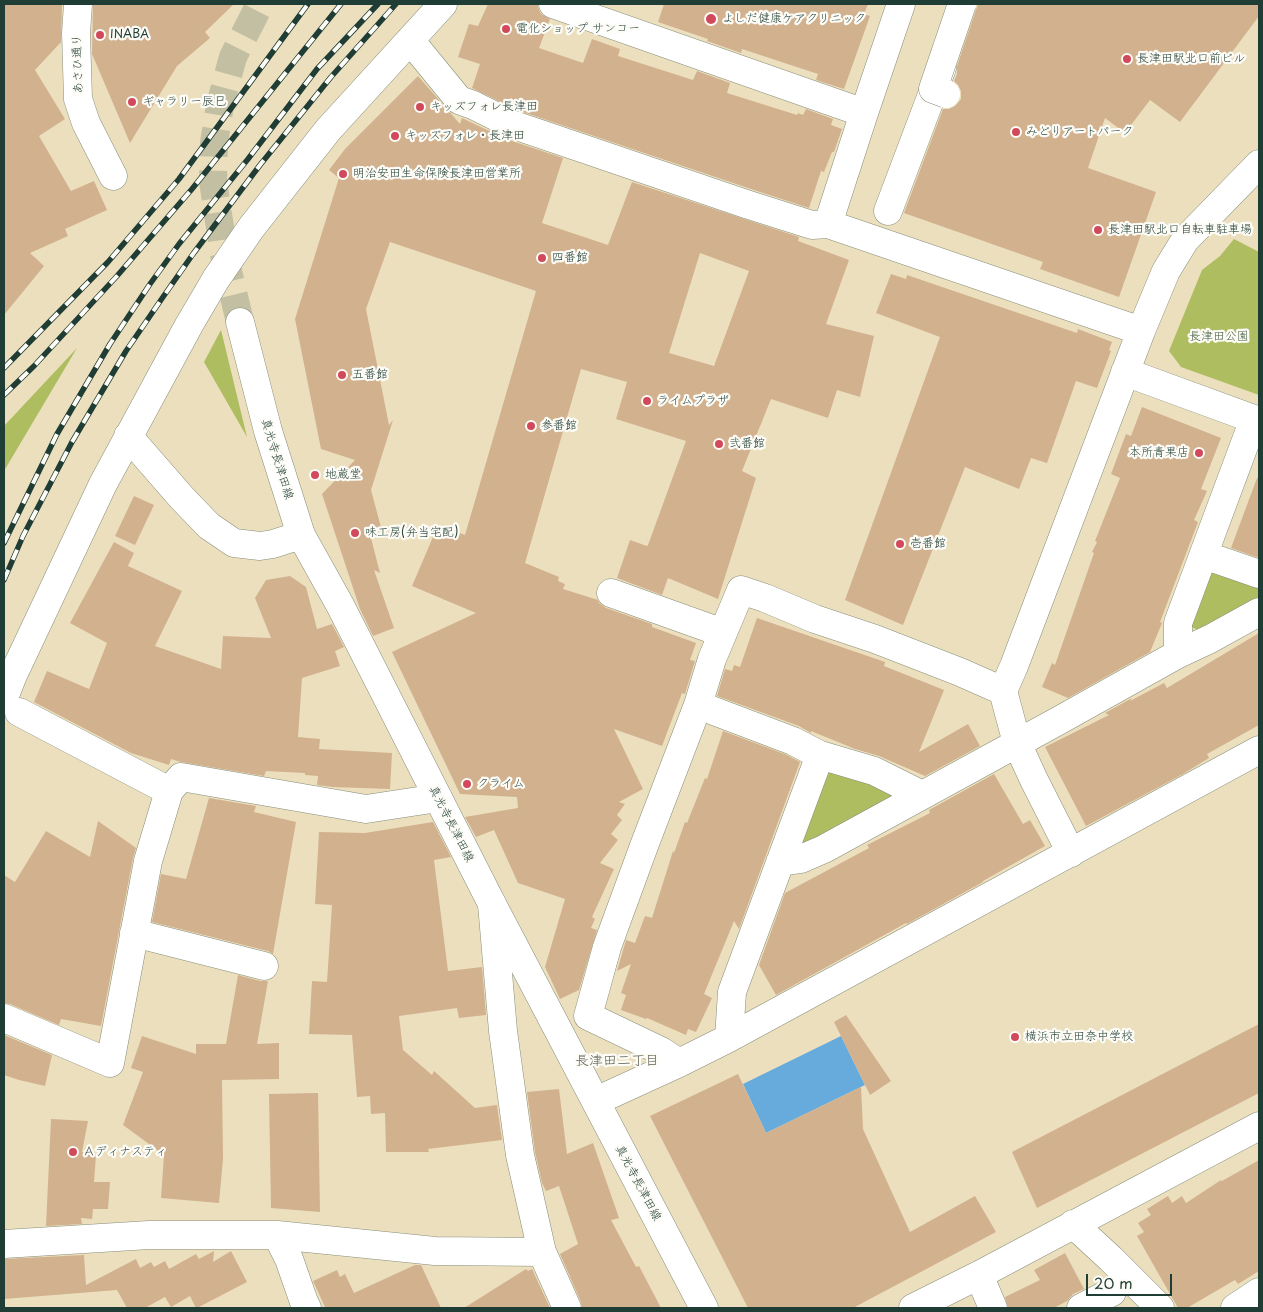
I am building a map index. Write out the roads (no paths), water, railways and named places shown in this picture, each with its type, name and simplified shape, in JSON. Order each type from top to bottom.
[{"type":"street","name":"あさひ通り","points":[[78,4],[76,33],[78,99],[86,123],[113,176]]},
{"type":"street","points":[[169,791],[10,689],[103,484],[216,279],[250,228],[328,130],[443,4]]},
{"type":"street","points":[[553,4],[864,113]]},
{"type":"street","points":[[828,224],[901,4]]},
{"type":"street","points":[[946,94],[933,89],[964,4]]},
{"type":"street","points":[[888,211],[964,4]]},
{"type":"street","points":[[410,40],[459,100],[511,124],[812,225],[828,224],[1141,331]]},
{"type":"street","points":[[1071,853],[1017,743],[1004,691],[1125,372],[1166,271],[1185,240],[1259,164]]},
{"type":"street","name":"真光寺長津田線","points":[[240,322],[268,431],[302,535],[340,605],[492,904],[704,1308]]},
{"type":"street","points":[[1125,372],[1257,420],[1178,623],[1178,654]]},
{"type":"street","points":[[128,436],[209,526],[234,543],[260,546],[302,535]]},
{"type":"street","points":[[1204,555],[1259,574]]},
{"type":"street","points":[[679,1063],[661,1051],[588,1016],[607,947],[698,705],[712,659],[741,590],[815,619],[883,642],[1004,691]]},
{"type":"street","points":[[610,593],[723,633]]},
{"type":"street","points":[[780,862],[801,859],[824,848],[1178,654],[1259,612]]},
{"type":"street","points":[[698,705],[793,741],[820,755],[874,771],[922,795]]},
{"type":"street","points":[[596,1101],[729,1038],[1259,750]]},
{"type":"street","points":[[729,1038],[732,992],[820,755]]},
{"type":"street","points":[[4,1018],[110,1063],[148,861],[169,791],[180,777],[366,809],[438,798]]},
{"type":"street","points":[[492,904],[503,1031],[518,1145],[542,1252],[567,1308]]},
{"type":"street","points":[[134,933],[264,966]]},
{"type":"street","points":[[914,1308],[1259,1126]]},
{"type":"street","points":[[1073,1224],[1160,1308]]},
{"type":"street","points":[[4,1244],[149,1235],[277,1235],[435,1251],[542,1252]]},
{"type":"street","points":[[277,1235],[289,1260],[307,1308]]},
{"type":"street","points":[[979,1275],[994,1308]]},
{"type":"street","points":[[1081,1308],[1112,1292]]},
{"type":"street","points":[[1235,1308],[1259,1292]]},
{"type":"water","points":[[841,1036],[865,1085],[766,1133],[743,1084]]},
{"type":"tunnel","points":[[240,322],[224,254],[213,181],[214,143],[220,105],[233,57],[260,4]]},
{"type":"railway","points":[[4,368],[108,262],[179,179],[308,4]]},
{"type":"railway","points":[[4,395],[34,366],[117,276],[192,189],[341,4]]},
{"type":"railway","points":[[4,543],[57,434],[110,344],[150,284],[179,244],[248,159],[317,69],[378,4]]},
{"type":"railway","points":[[4,580],[23,536],[72,442],[126,351],[193,254],[260,165],[331,77],[396,4]]},
{"type":"place","name":"よしだ健康ケアクリニック","points":[[711,19]]},
{"type":"place","name":"電化ショップ サンコー","points":[[506,29]]},
{"type":"place","name":"INABA","points":[[100,35]]},
{"type":"place","name":"長津田駅北口前ビル","points":[[1127,59]]},
{"type":"place","name":"ギャラリー辰巳","points":[[132,102]]},
{"type":"place","name":"キッズフォレ長津田","points":[[420,107]]},
{"type":"place","name":"みどりアートパーク","points":[[1016,132]]},
{"type":"place","name":"キッズフォレ・長津田","points":[[395,136]]},
{"type":"place","name":"明治安田生命保険長津田営業所","points":[[343,174]]},
{"type":"place","name":"長津田駅北口自転車駐車場","points":[[1098,230]]},
{"type":"place","name":"四番館","points":[[542,258]]},
{"type":"place","name":"五番館","points":[[342,375]]},
{"type":"place","name":"ライムプラザ","points":[[647,401]]},
{"type":"place","name":"参番館","points":[[531,426]]},
{"type":"place","name":"弐番館","points":[[719,444]]},
{"type":"place","name":"本所青果店","points":[[1199,453]]},
{"type":"place","name":"地蔵堂","points":[[315,475]]},
{"type":"place","name":"味工房(弁当宅配)","points":[[355,533]]},
{"type":"place","name":"壱番館","points":[[900,544]]},
{"type":"place","name":"クライム","points":[[467,784]]},
{"type":"place","name":"横浜市立田奈中学校","points":[[1015,1037]]},
{"type":"place","name":"Ａディナスティ","points":[[73,1152]]},
{"type":"district","name":"長津田二丁目","points":[[617,1061]]},
{"type":"park label","name":"長津田公園","points":[[1219,337]]}]
